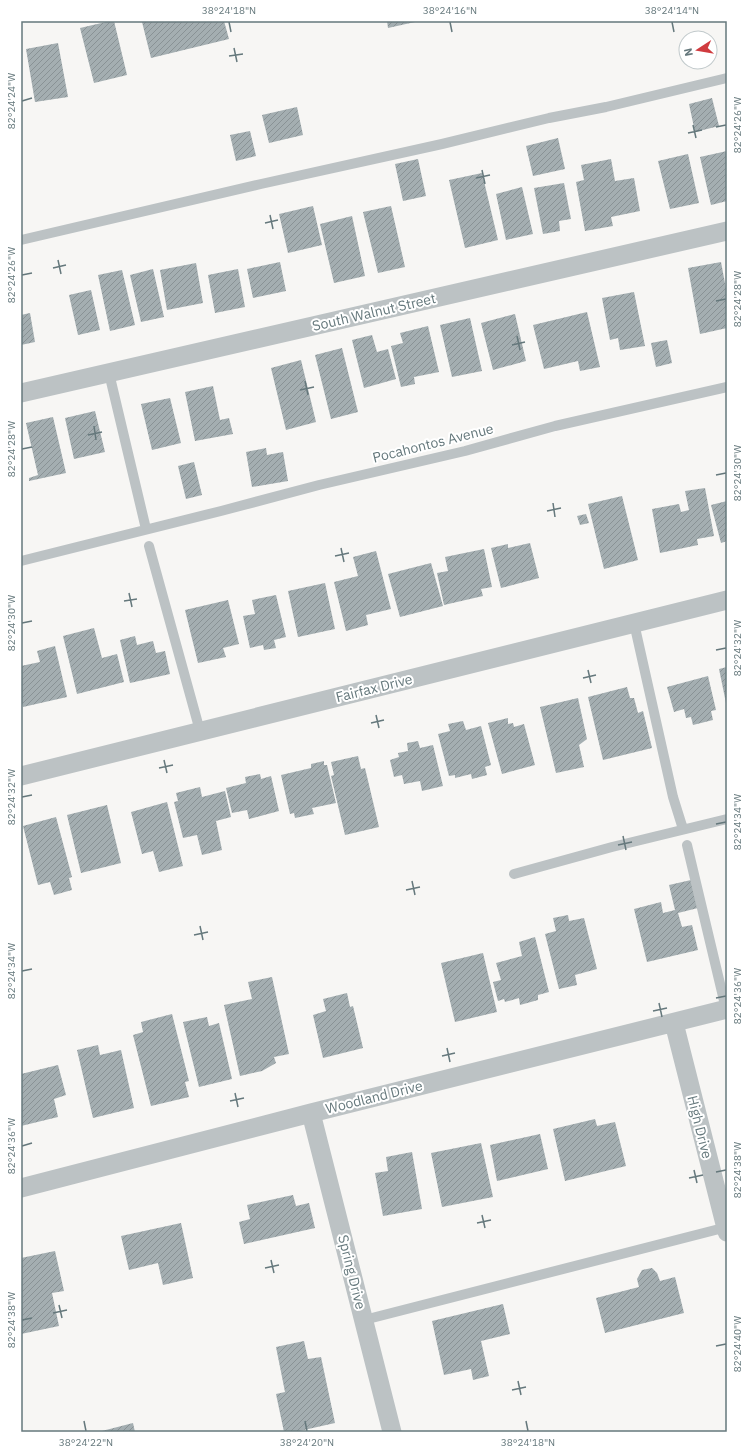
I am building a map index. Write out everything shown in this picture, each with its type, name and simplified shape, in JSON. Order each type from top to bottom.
[{"type":"street","name":"South Walnut Street","points":[[21,393],[727,231]]},
{"type":"street","name":"Fairfax Drive","points":[[21,776],[727,600]]},
{"type":"street","name":"Woodland Drive","points":[[21,1188],[311,1113],[727,1009]]},
{"type":"street","name":"High Drive","points":[[674,1023],[727,1229]]},
{"type":"street","name":"Spring Drive","points":[[311,1113],[392,1432]]},
{"type":"lane","points":[[21,240],[727,78]]},
{"type":"lane","points":[[109,373],[146,529]]},
{"type":"lane","name":"Pocahontos Avenue","points":[[21,561],[319,485],[465,451],[555,426],[727,387]]},
{"type":"lane","points":[[149,546],[200,731]]},
{"type":"lane","points":[[634,623],[673,798],[683,829]]},
{"type":"lane","points":[[514,874],[683,829],[727,819]]},
{"type":"lane","points":[[687,845],[727,1009]]},
{"type":"lane","points":[[364,1320],[727,1229]]},
{"type":"building","points":[[114,21],[127,75],[94,83],[80,28]]},
{"type":"building","points":[[224,21],[229,39],[151,58],[142,22]]},
{"type":"building","points":[[387,21],[414,21],[415,22],[388,28]]},
{"type":"building","points":[[58,43],[68,97],[35,102],[26,49]]},
{"type":"building","points":[[712,98],[719,126],[695,132],[689,104]]},
{"type":"building","points":[[297,107],[303,135],[269,143],[262,115]]},
{"type":"building","points":[[250,131],[256,156],[236,161],[230,135]]},
{"type":"building","points":[[558,138],[565,169],[533,176],[526,146]]},
{"type":"building","points":[[727,151],[727,201],[711,205],[700,157]]},
{"type":"building","points":[[688,154],[699,203],[670,209],[658,161]]},
{"type":"building","points":[[418,159],[426,196],[403,201],[395,164]]},
{"type":"building","points":[[611,159],[615,181],[634,178],[640,211],[611,217],[613,226],[585,231],[576,182],[584,180],[581,165]]},
{"type":"building","points":[[482,173],[498,240],[465,248],[449,180]]},
{"type":"building","points":[[564,183],[571,219],[559,221],[560,231],[543,234],[534,188]]},
{"type":"building","points":[[522,187],[533,234],[506,240],[496,194]]},
{"type":"building","points":[[313,206],[322,245],[288,253],[279,214]]},
{"type":"building","points":[[391,206],[405,267],[378,273],[363,212]]},
{"type":"building","points":[[352,216],[365,276],[334,283],[320,224]]},
{"type":"building","points":[[280,262],[286,291],[253,298],[247,269]]},
{"type":"building","points":[[721,262],[727,294],[727,328],[700,334],[688,268]]},
{"type":"building","points":[[196,263],[203,303],[167,310],[160,270]]},
{"type":"building","points":[[153,269],[164,317],[141,322],[130,275]]},
{"type":"building","points":[[238,269],[245,307],[215,313],[208,275]]},
{"type":"building","points":[[122,270],[135,325],[110,331],[98,275]]},
{"type":"building","points":[[91,290],[100,330],[78,335],[69,295]]},
{"type":"building","points":[[634,292],[645,346],[620,350],[618,338],[610,340],[602,298]]},
{"type":"building","points":[[587,312],[600,367],[580,371],[578,361],[544,369],[533,325]]},
{"type":"building","points":[[30,313],[35,342],[21,345],[21,315]]},
{"type":"building","points":[[515,314],[526,361],[493,370],[481,323]]},
{"type":"building","points":[[470,318],[482,371],[452,377],[440,325]]},
{"type":"building","points":[[428,326],[439,372],[414,377],[415,384],[401,387],[391,346],[403,343],[400,333]]},
{"type":"building","points":[[372,335],[377,352],[388,349],[396,379],[364,388],[352,340]]},
{"type":"building","points":[[667,340],[672,363],[656,367],[651,343]]},
{"type":"building","points":[[342,348],[358,412],[331,419],[315,355]]},
{"type":"building","points":[[301,360],[316,422],[286,430],[271,368]]},
{"type":"building","points":[[213,386],[220,420],[229,418],[233,434],[195,441],[185,392]]},
{"type":"building","points":[[170,398],[181,443],[152,450],[141,404]]},
{"type":"building","points":[[95,411],[105,452],[74,459],[65,418]]},
{"type":"building","points":[[53,417],[66,473],[29,481],[29,478],[38,475],[26,423]]},
{"type":"building","points":[[266,448],[267,455],[283,452],[288,481],[252,487],[246,452]]},
{"type":"building","points":[[194,462],[202,495],[186,499],[178,466]]},
{"type":"building","points":[[705,488],[714,536],[697,539],[698,545],[660,553],[652,509],[679,504],[681,512],[689,510],[685,491]]},
{"type":"building","points":[[622,496],[638,560],[604,569],[588,504]]},
{"type":"building","points":[[727,501],[727,541],[721,543],[711,505]]},
{"type":"building","points":[[586,514],[589,523],[580,525],[577,516]]},
{"type":"building","points":[[530,543],[539,578],[501,588],[491,548],[508,544],[508,548]]},
{"type":"building","points":[[484,549],[492,587],[481,589],[483,596],[444,605],[437,573],[448,571],[445,557]]},
{"type":"building","points":[[376,551],[391,609],[366,615],[368,625],[346,631],[334,582],[358,576],[353,557]]},
{"type":"building","points":[[431,563],[443,606],[400,617],[388,574]]},
{"type":"building","points":[[325,583],[335,629],[298,637],[288,591]]},
{"type":"building","points":[[276,595],[286,637],[274,640],[276,648],[264,650],[263,645],[250,648],[243,616],[255,614],[252,600]]},
{"type":"building","points":[[228,600],[239,644],[223,648],[226,657],[198,663],[185,610]]},
{"type":"building","points":[[94,628],[102,658],[117,654],[124,682],[77,694],[63,636]]},
{"type":"building","points":[[135,636],[137,645],[153,641],[156,653],[165,651],[170,674],[130,683],[120,640]]},
{"type":"building","points":[[55,646],[67,697],[23,707],[21,698],[21,666],[40,662],[37,651]]},
{"type":"building","points":[[727,667],[727,703],[726,703],[719,669]]},
{"type":"building","points":[[708,676],[716,710],[711,711],[713,720],[693,725],[691,717],[686,718],[684,709],[674,712],[667,687]]},
{"type":"building","points":[[627,687],[630,698],[634,698],[638,713],[643,711],[652,748],[603,760],[588,697]]},
{"type":"building","points":[[578,698],[587,739],[579,745],[584,767],[556,773],[540,707]]},
{"type":"building","points":[[508,718],[508,724],[513,723],[514,727],[524,724],[535,765],[502,774],[488,723]]},
{"type":"building","points":[[463,721],[466,730],[481,726],[491,765],[485,767],[487,775],[472,779],[471,774],[455,778],[455,775],[449,776],[438,734],[450,731],[448,724]]},
{"type":"building","points":[[418,741],[420,748],[433,745],[443,786],[422,791],[420,781],[404,784],[402,775],[394,777],[390,760],[399,757],[398,753],[408,751],[407,743]]},
{"type":"building","points":[[358,756],[361,769],[365,768],[379,827],[345,835],[331,776],[334,775],[331,762]]},
{"type":"building","points":[[324,761],[324,765],[327,765],[336,803],[312,808],[314,814],[295,818],[294,813],[290,814],[281,775],[311,768],[311,764]]},
{"type":"building","points":[[260,774],[261,779],[271,776],[279,811],[249,819],[247,810],[232,813],[226,788],[246,783],[245,777]]},
{"type":"building","points":[[200,787],[202,797],[225,791],[231,817],[216,821],[222,850],[202,855],[197,835],[183,838],[174,802],[178,801],[176,793]]},
{"type":"building","points":[[167,802],[183,866],[159,872],[153,851],[142,854],[131,812]]},
{"type":"building","points":[[107,805],[121,863],[81,873],[67,815]]},
{"type":"building","points":[[56,817],[72,877],[69,878],[72,890],[54,895],[50,882],[38,885],[23,826]]},
{"type":"building","points":[[691,880],[698,908],[678,913],[682,927],[692,925],[698,950],[647,962],[634,909],[661,902],[663,913],[675,910],[669,885]]},
{"type":"building","points":[[568,915],[569,921],[584,918],[597,969],[575,975],[577,985],[559,989],[545,934],[556,931],[553,918]]},
{"type":"building","points":[[535,937],[549,992],[538,995],[538,1000],[520,1005],[519,998],[505,1002],[504,999],[498,1001],[493,982],[501,980],[496,963],[522,956],[519,942]]},
{"type":"building","points":[[483,953],[497,1012],[455,1022],[441,963]]},
{"type":"building","points":[[272,977],[289,1054],[274,1057],[276,1063],[262,1071],[240,1076],[224,1005],[252,999],[248,982]]},
{"type":"building","points":[[347,993],[350,1007],[353,1006],[363,1048],[323,1058],[313,1015],[326,1011],[323,999]]},
{"type":"building","points":[[172,1014],[189,1081],[185,1082],[189,1097],[151,1106],[133,1035],[143,1032],[141,1022]]},
{"type":"building","points":[[207,1017],[209,1026],[219,1023],[232,1079],[199,1087],[183,1022]]},
{"type":"building","points":[[98,1045],[100,1055],[121,1050],[134,1108],[93,1118],[77,1050]]},
{"type":"building","points":[[58,1065],[66,1095],[54,1099],[58,1117],[21,1126],[21,1074]]},
{"type":"building","points":[[595,1119],[597,1126],[615,1122],[626,1166],[565,1181],[553,1129]]},
{"type":"building","points":[[540,1134],[548,1169],[497,1181],[490,1145]]},
{"type":"building","points":[[481,1143],[493,1197],[442,1207],[431,1153]]},
{"type":"building","points":[[412,1152],[422,1209],[383,1216],[375,1173],[388,1171],[386,1157]]},
{"type":"building","points":[[293,1195],[296,1206],[309,1203],[315,1228],[244,1244],[239,1222],[250,1219],[247,1205]]},
{"type":"building","points":[[181,1223],[193,1278],[163,1285],[158,1263],[129,1270],[121,1236]]},
{"type":"building","points":[[55,1251],[64,1291],[52,1293],[59,1326],[21,1334],[21,1258]]},
{"type":"building","points":[[652,1268],[657,1273],[660,1281],[675,1277],[684,1313],[605,1333],[596,1298],[639,1287],[637,1279],[642,1270]]},
{"type":"building","points":[[503,1304],[510,1334],[481,1341],[489,1376],[473,1380],[471,1369],[444,1375],[432,1321]]},
{"type":"building","points":[[304,1341],[308,1359],[321,1357],[335,1423],[295,1432],[284,1432],[276,1394],[285,1392],[276,1347]]},
{"type":"building","points":[[133,1423],[135,1432],[102,1432],[102,1431]]}]
